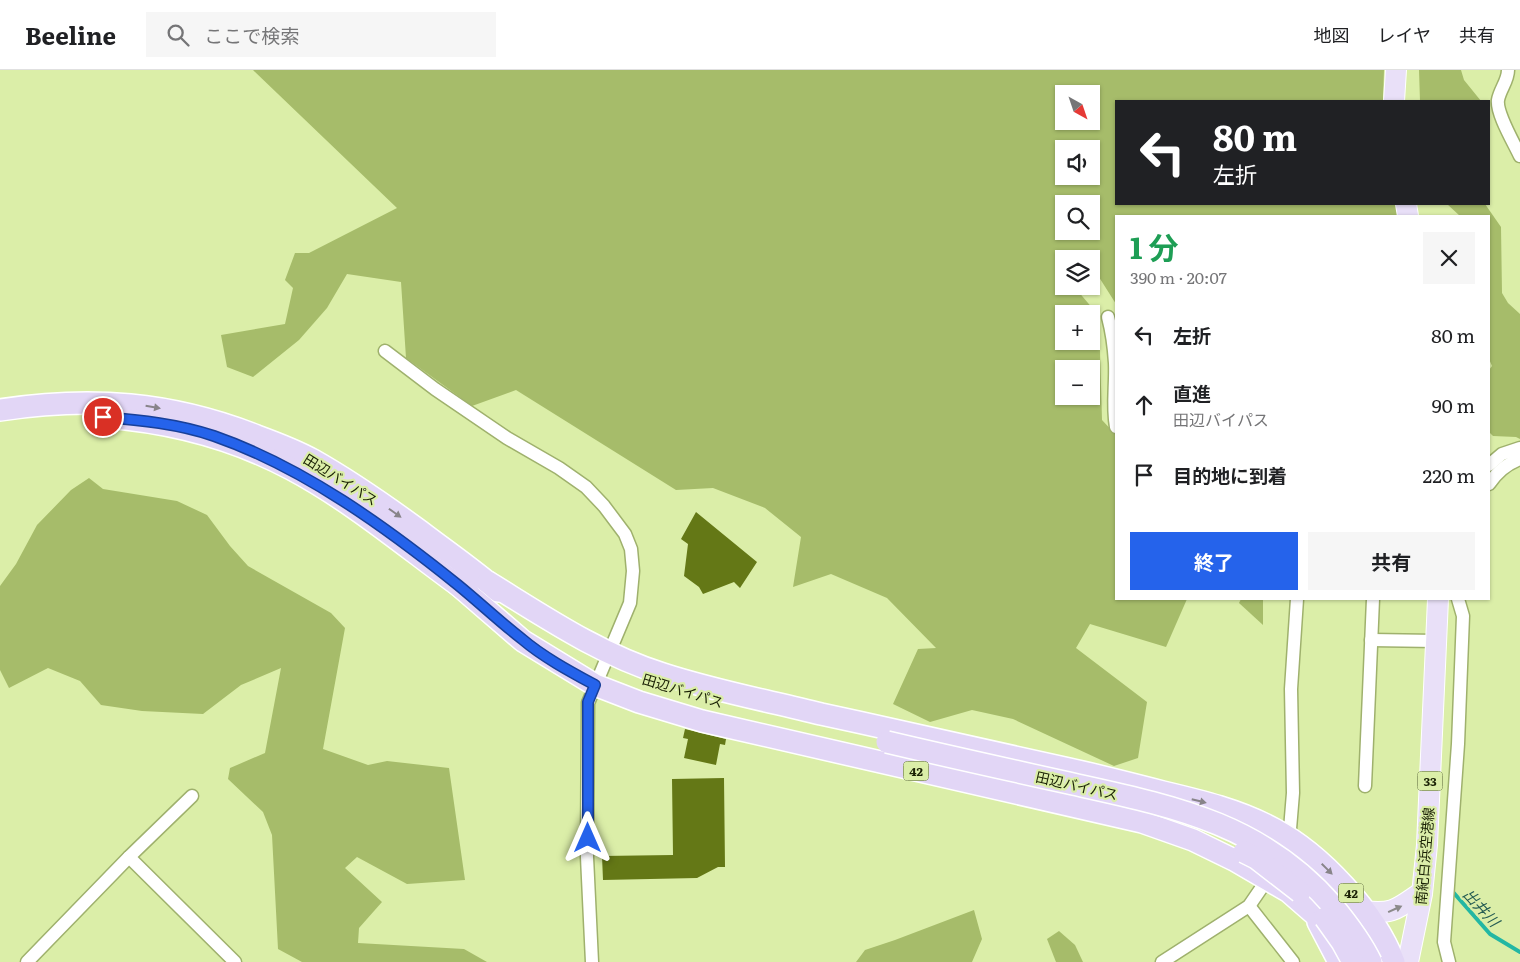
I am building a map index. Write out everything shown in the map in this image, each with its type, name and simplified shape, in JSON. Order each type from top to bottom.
[{"type":"highway","name":"田辺バイパス","points":[[0,410],[39,404],[97,402],[144,406],[185,413],[233,426],[278,444],[311,459],[395,513],[488,582],[520,611],[602,669]]},
{"type":"highway","name":"田辺バイパス","points":[[0,424],[42,418],[89,416],[130,419],[173,426],[214,436],[290,469],[334,495],[378,525],[458,585],[523,641],[574,674],[602,669],[626,672],[662,686],[702,698],[1082,794],[1187,824],[1256,858],[1286,880],[1306,897],[1324,918],[1342,942],[1353,962]]},
{"type":"highway","name":"42","points":[[602,669],[630,662],[665,675],[752,698],[1103,776],[1222,806],[1273,828],[1297,843],[1323,865],[1354,897],[1388,946],[1394,962]]},
{"type":"highway","name":"42","points":[[602,669],[639,702],[702,721],[1142,822],[1193,840],[1234,860],[1289,892],[1371,962]]},
{"type":"highway","name":"田辺バイパス","points":[[887,746],[1162,805],[1207,819],[1232,830],[1257,842],[1281,858],[1322,893],[1355,935],[1371,962]]},
{"type":"highway","name":"42","points":[[1314,914],[1339,962]]},
{"type":"main road","points":[[1394,100],[1396,70]]},
{"type":"main road","name":"南紀白浜空港線","points":[[1408,962],[1422,892],[1427,845],[1438,600]]},
{"type":"main road","points":[[1364,911],[1382,913],[1393,911],[1422,892]]},
{"type":"street","points":[[1508,70],[1508,77],[1498,99],[1498,109],[1520,156]]},
{"type":"street","points":[[1108,316],[1115,364],[1115,419]]},
{"type":"street","points":[[385,351],[435,389],[507,438],[559,468],[586,487],[604,506],[625,534],[631,549],[633,572],[630,603],[588,702],[588,857],[592,962]]},
{"type":"street","points":[[1490,464],[1502,454],[1520,448]]},
{"type":"street","points":[[1490,483],[1498,471],[1520,459]]},
{"type":"street","points":[[1162,962],[1249,906],[1268,880],[1286,850],[1289,839],[1293,793],[1292,688],[1297,600]]},
{"type":"street","points":[[1365,786],[1373,600]]},
{"type":"street","points":[[1449,962],[1444,942],[1458,744],[1463,616],[1458,600]]},
{"type":"street","points":[[1371,640],[1436,641]]},
{"type":"street","points":[[27,962],[129,857],[192,796]]},
{"type":"street","points":[[129,857],[235,962]]},
{"type":"street","points":[[1249,906],[1293,962]]},
{"type":"green space","points":[[253,70],[1384,70],[1383,100],[1115,100],[1115,205],[1401,205],[1403,215],[1115,215],[1115,302],[1100,279],[1100,250],[1055,250],[1055,295],[1081,295],[1090,305],[1055,305],[1055,350],[1100,350],[1102,420],[1115,434],[1115,600],[1187,600],[1166,647],[1090,624],[1076,648],[1147,702],[1138,758],[1114,766],[1013,719],[972,710],[930,722],[893,704],[918,649],[936,648],[887,598],[831,574],[793,587],[801,537],[765,508],[713,488],[676,490],[516,390],[472,406],[406,358],[401,282],[347,274],[327,308],[299,340],[253,377],[227,367],[221,335],[285,324],[293,288],[285,280],[295,253],[309,253],[397,208]]},
{"type":"green space","points":[[1419,70],[1461,70],[1464,80],[1480,100],[1420,100]]},
{"type":"green space","points":[[1448,205],[1486,205],[1501,227],[1502,293],[1508,303],[1520,314],[1520,439],[1516,437],[1493,436],[1490,433],[1490,369],[1492,366],[1490,361],[1490,215],[1459,215]]},
{"type":"green space","points":[[89,478],[103,489],[177,501],[207,515],[248,566],[331,613],[345,628],[323,749],[368,765],[387,761],[449,768],[465,880],[407,884],[357,857],[345,868],[382,902],[359,928],[358,943],[464,949],[487,962],[302,962],[278,949],[272,835],[263,812],[228,779],[230,768],[265,753],[281,668],[241,685],[203,714],[142,711],[101,705],[80,681],[48,668],[9,688],[0,670],[0,586],[16,564],[37,525],[71,490]]},
{"type":"green space","points":[[1240,600],[1263,600],[1263,625],[1239,603]]},
{"type":"green space","points":[[974,910],[982,939],[972,962],[856,962],[865,950]]},
{"type":"green space","points":[[1059,931],[1075,945],[1083,962],[1056,962],[1047,939]]},
{"type":"building","points":[[696,512],[757,562],[740,588],[734,582],[703,594],[699,587],[684,576],[688,544],[681,539]]},
{"type":"building","points":[[685,729],[726,739],[725,745],[720,744],[716,765],[684,758],[688,739],[683,738]]},
{"type":"building","points":[[724,778],[725,867],[718,867],[697,878],[603,880],[602,856],[673,855],[672,779]]},
{"type":"waterway","name":"出井川","points":[[1453,892],[1490,934],[1520,952]]},
{"type":"route","points":[[103,417],[173,426],[214,436],[290,469],[334,495],[378,525],[458,585],[523,641],[574,674],[595,685],[588,702],[588,838]]}]
